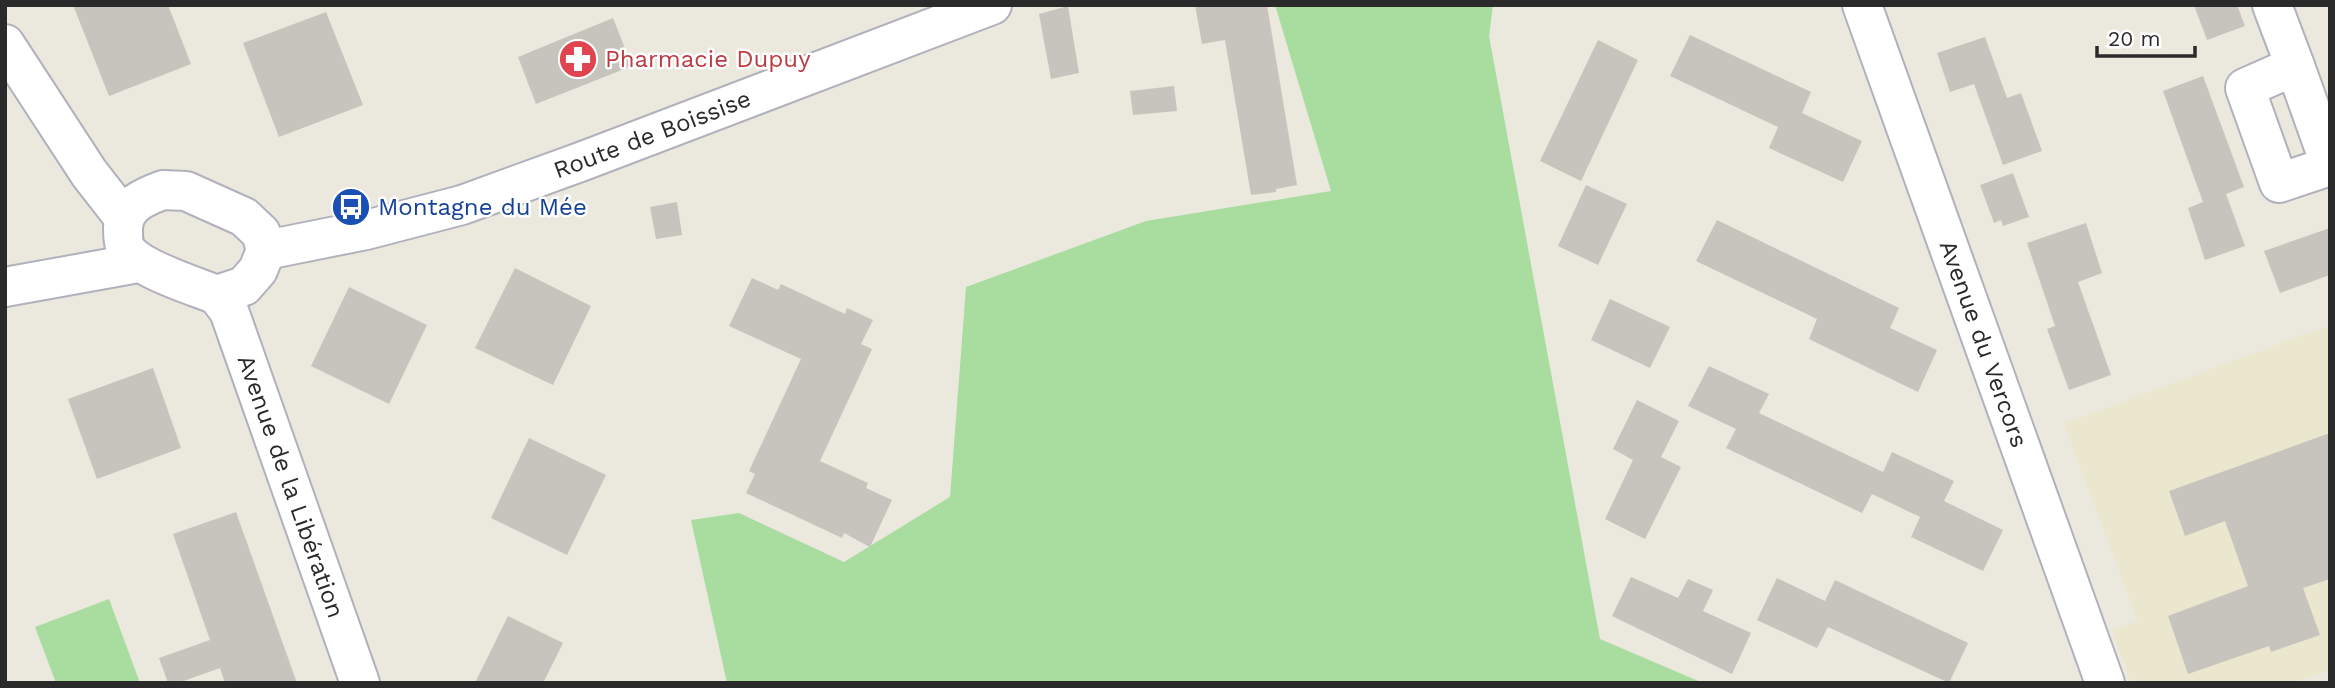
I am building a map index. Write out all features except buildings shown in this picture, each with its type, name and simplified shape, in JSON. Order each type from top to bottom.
[{"type":"street","name":"Route de Boissise","points":[[265,250],[366,230],[462,205],[992,5]]},
{"type":"street","name":"Avenue du Vercors","points":[[1862,5],[2105,683]]},
{"type":"street","points":[[2272,5],[2295,66],[2330,165],[2279,183],[2245,88],[2295,66]]},
{"type":"street","points":[[5,44],[89,173],[124,218],[125,248],[138,263],[217,295],[244,286],[258,270],[265,250],[261,233],[244,217],[186,191],[163,190],[143,198],[124,218]]},
{"type":"street","points":[[5,287],[138,263]]},
{"type":"street","name":"Avenue de la Libération","points":[[217,295],[229,312],[360,683]]},
{"type":"shaded area","points":[[2330,325],[2330,670],[2293,683],[2131,683],[2112,630],[2138,621],[2064,424]]},
{"type":"green space","points":[[1275,5],[1493,5],[1489,36],[1600,639],[1703,683],[727,683],[691,520],[739,513],[844,562],[950,497],[966,287],[1146,221],[1331,191]]},
{"type":"green space","points":[[109,599],[140,683],[56,683],[35,627]]},
{"type":"place","name":"Pharmacie Dupuy","points":[[578,59]]},
{"type":"place","name":"Montagne du Mée","points":[[351,207]]}]
